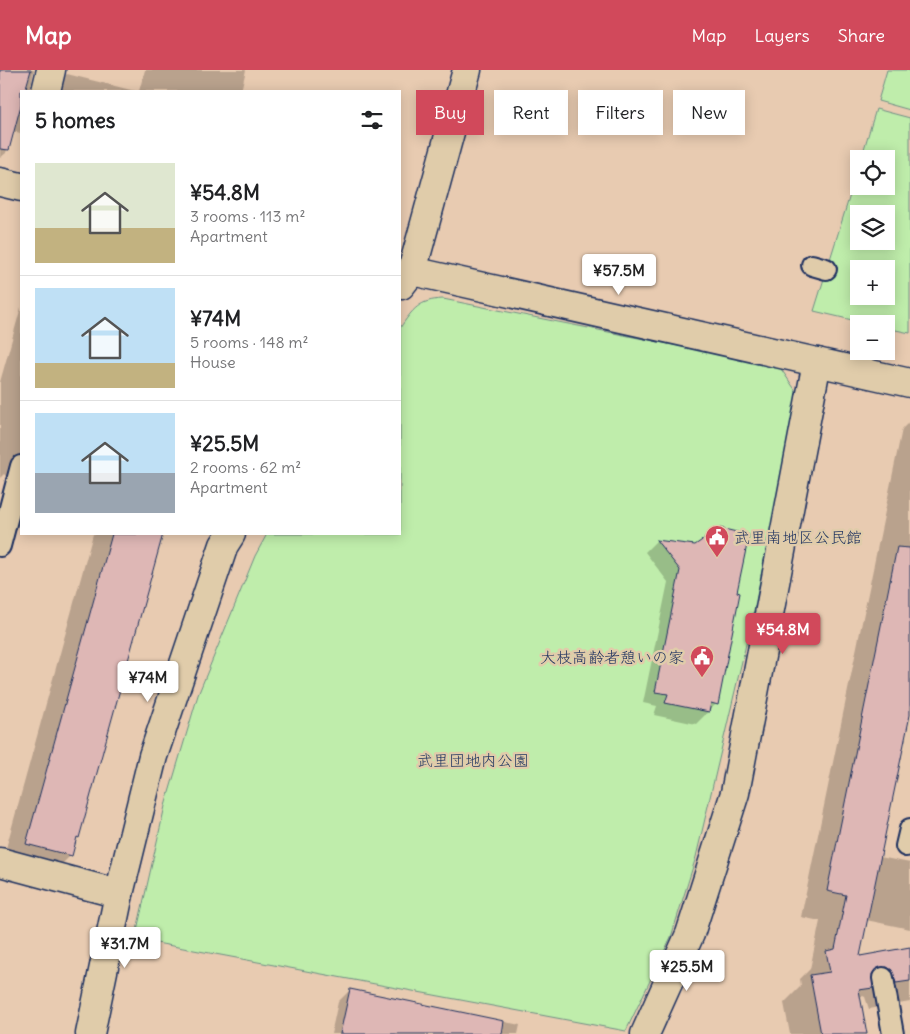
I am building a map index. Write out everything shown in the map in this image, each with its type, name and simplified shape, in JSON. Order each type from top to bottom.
[{"type":"street","points":[[46,90],[51,70]]},
{"type":"street","points":[[467,70],[406,278],[817,362],[910,383]]},
{"type":"street","points":[[0,182],[20,187]]},
{"type":"street","points":[[645,1034],[690,934],[734,793],[817,362]]},
{"type":"street","points":[[90,1034],[119,894],[153,756],[224,545],[230,535]]},
{"type":"street","points":[[0,862],[119,894]]},
{"type":"lane","points":[[0,546],[20,470]]},
{"type":"lane","points":[[883,978],[893,1034]]},
{"type":"green space","points":[[887,70],[910,70],[910,110],[878,101]]},
{"type":"green space","points":[[876,109],[910,118],[910,333],[895,330],[895,315],[850,315],[850,320],[814,311],[850,195],[895,195],[895,150],[864,150]]},
{"type":"green space","name":"武里団地内公園","points":[[443,299],[779,366],[798,394],[754,610],[696,857],[671,937],[626,1031],[135,939],[165,806],[198,695],[255,556],[266,535],[401,535],[401,327],[417,307],[428,301]]},
{"type":"building","points":[[0,70],[31,70],[25,90],[20,90],[20,109],[9,150],[0,149]]},
{"type":"building","points":[[720,528],[749,535],[737,592],[740,593],[718,705],[711,703],[709,712],[665,703],[668,694],[655,692],[680,570],[656,540],[695,545]]},
{"type":"building","points":[[112,535],[163,535],[79,838],[77,837],[72,856],[26,844]]},
{"type":"building","points":[[897,547],[910,548],[910,715],[860,956],[910,947],[910,981],[896,983],[892,970],[887,967],[876,969],[872,974],[873,988],[859,990],[867,1034],[821,1034],[810,975],[830,972],[826,951],[835,949],[846,895],[827,891]]},
{"type":"building","points":[[350,989],[504,1021],[502,1034],[340,1034]]},
{"type":"place","name":"武里南地区公民館","points":[[717,558]]},
{"type":"place","name":"大枝高齢者憩いの家","points":[[702,678]]}]
